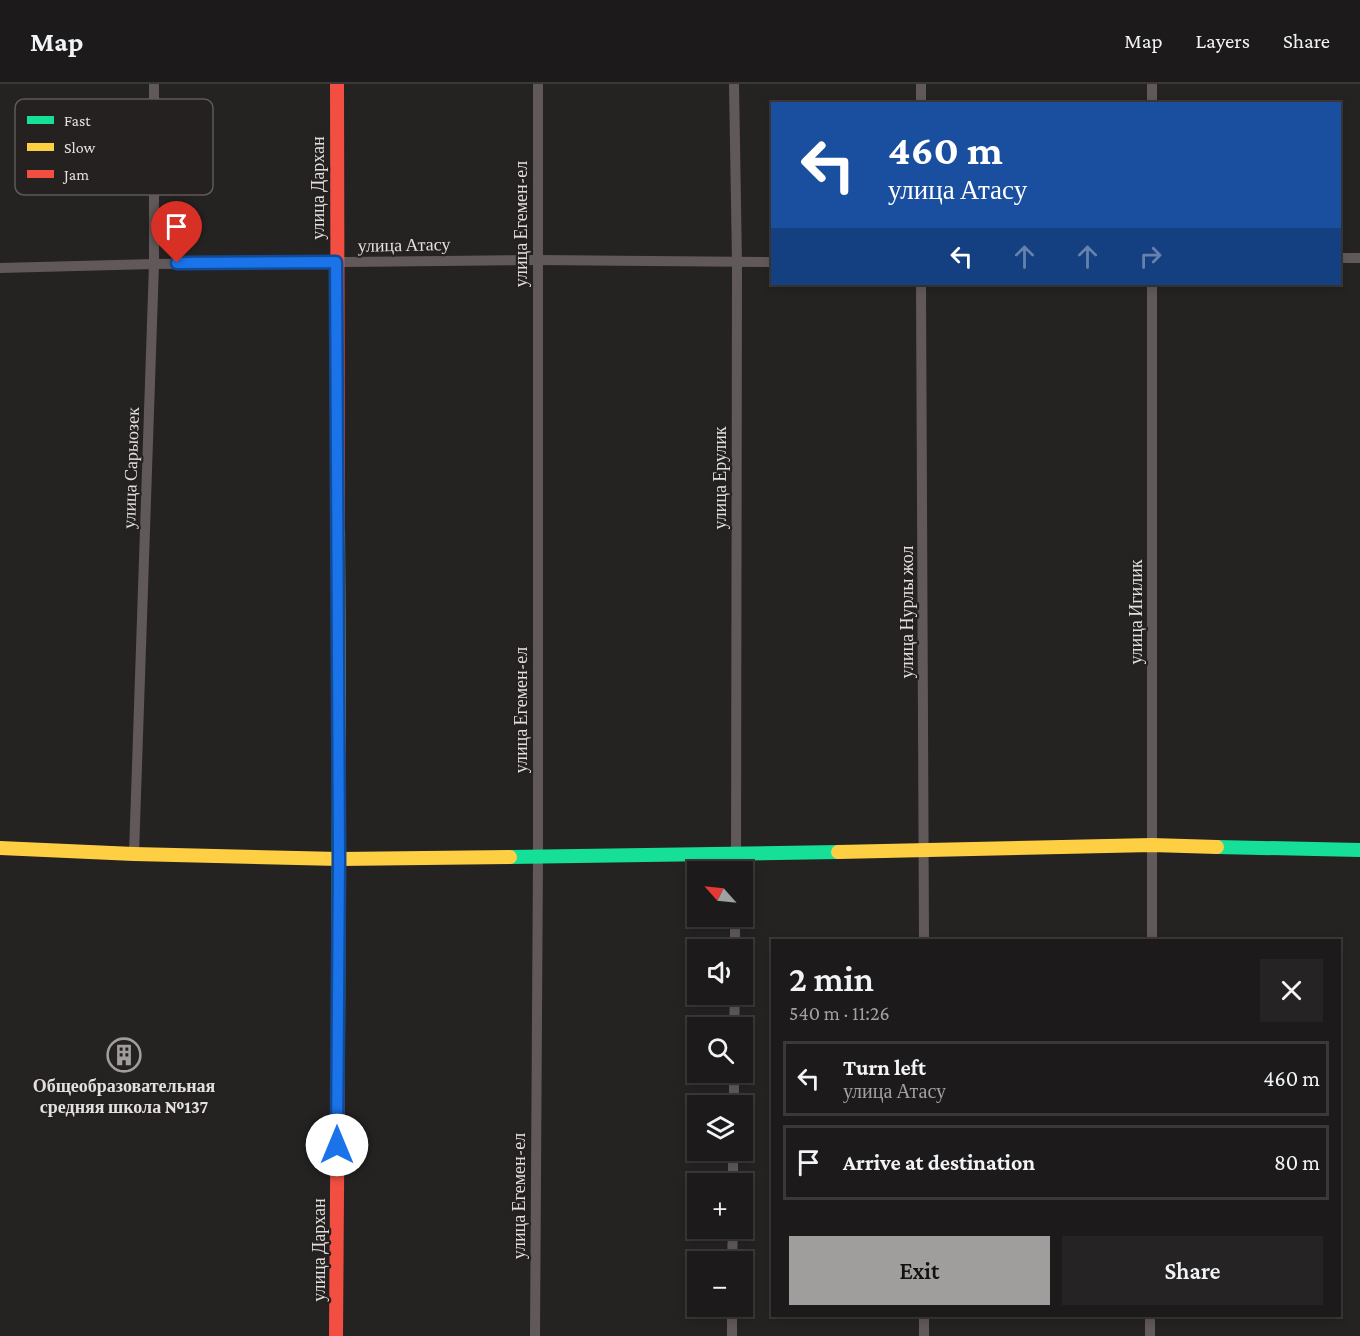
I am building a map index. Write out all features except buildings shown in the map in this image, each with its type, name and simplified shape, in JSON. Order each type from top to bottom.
[{"type":"street","name":"улица Дархан","points":[[336,1336],[339,859],[337,84]]},
{"type":"street","name":"улица Егемен-ел","points":[[535,1336],[538,84]]},
{"type":"street","name":"улица Ерулик","points":[[734,84],[737,263],[736,861]]},
{"type":"street","points":[[921,84],[921,102]]},
{"type":"street","points":[[1152,84],[1152,102]]},
{"type":"street","name":"улица Сарыозек","points":[[134,854],[154,264],[154,195]]},
{"type":"street","points":[[1341,258],[1360,258]]},
{"type":"street","name":"улица Атасу","points":[[0,268],[537,260],[771,262]]},
{"type":"street","name":"улица Нурлы жол","points":[[921,285],[924,939]]},
{"type":"street","name":"улица Игилик","points":[[1152,285],[1152,939]]},
{"type":"street","points":[[0,848],[339,859],[924,851],[1152,845],[1360,850]]},
{"type":"street","points":[[732,1317],[732,1336]]},
{"type":"street","points":[[924,1317],[924,1336]]},
{"type":"street","points":[[1150,1317],[1150,1336]]},
{"type":"traffic: fast","points":[[338,1052],[339,766]]},
{"type":"traffic: fast","points":[[1217,847],[1360,850]]},
{"type":"traffic: fast","points":[[510,857],[838,852]]},
{"type":"traffic: slow","points":[[338,528],[339,766]]},
{"type":"traffic: slow","points":[[838,852],[1152,845],[1217,847]]},
{"type":"traffic: slow","points":[[0,848],[339,859],[510,857]]},
{"type":"traffic: jam","points":[[337,84],[338,528]]},
{"type":"traffic: jam","points":[[336,1336],[338,1052]]},
{"type":"place","name":"Общеобразовательная средняя школа №137","points":[[124,1055]]},
{"type":"route","points":[[177,263],[336,262],[339,859],[337,1145]]}]
